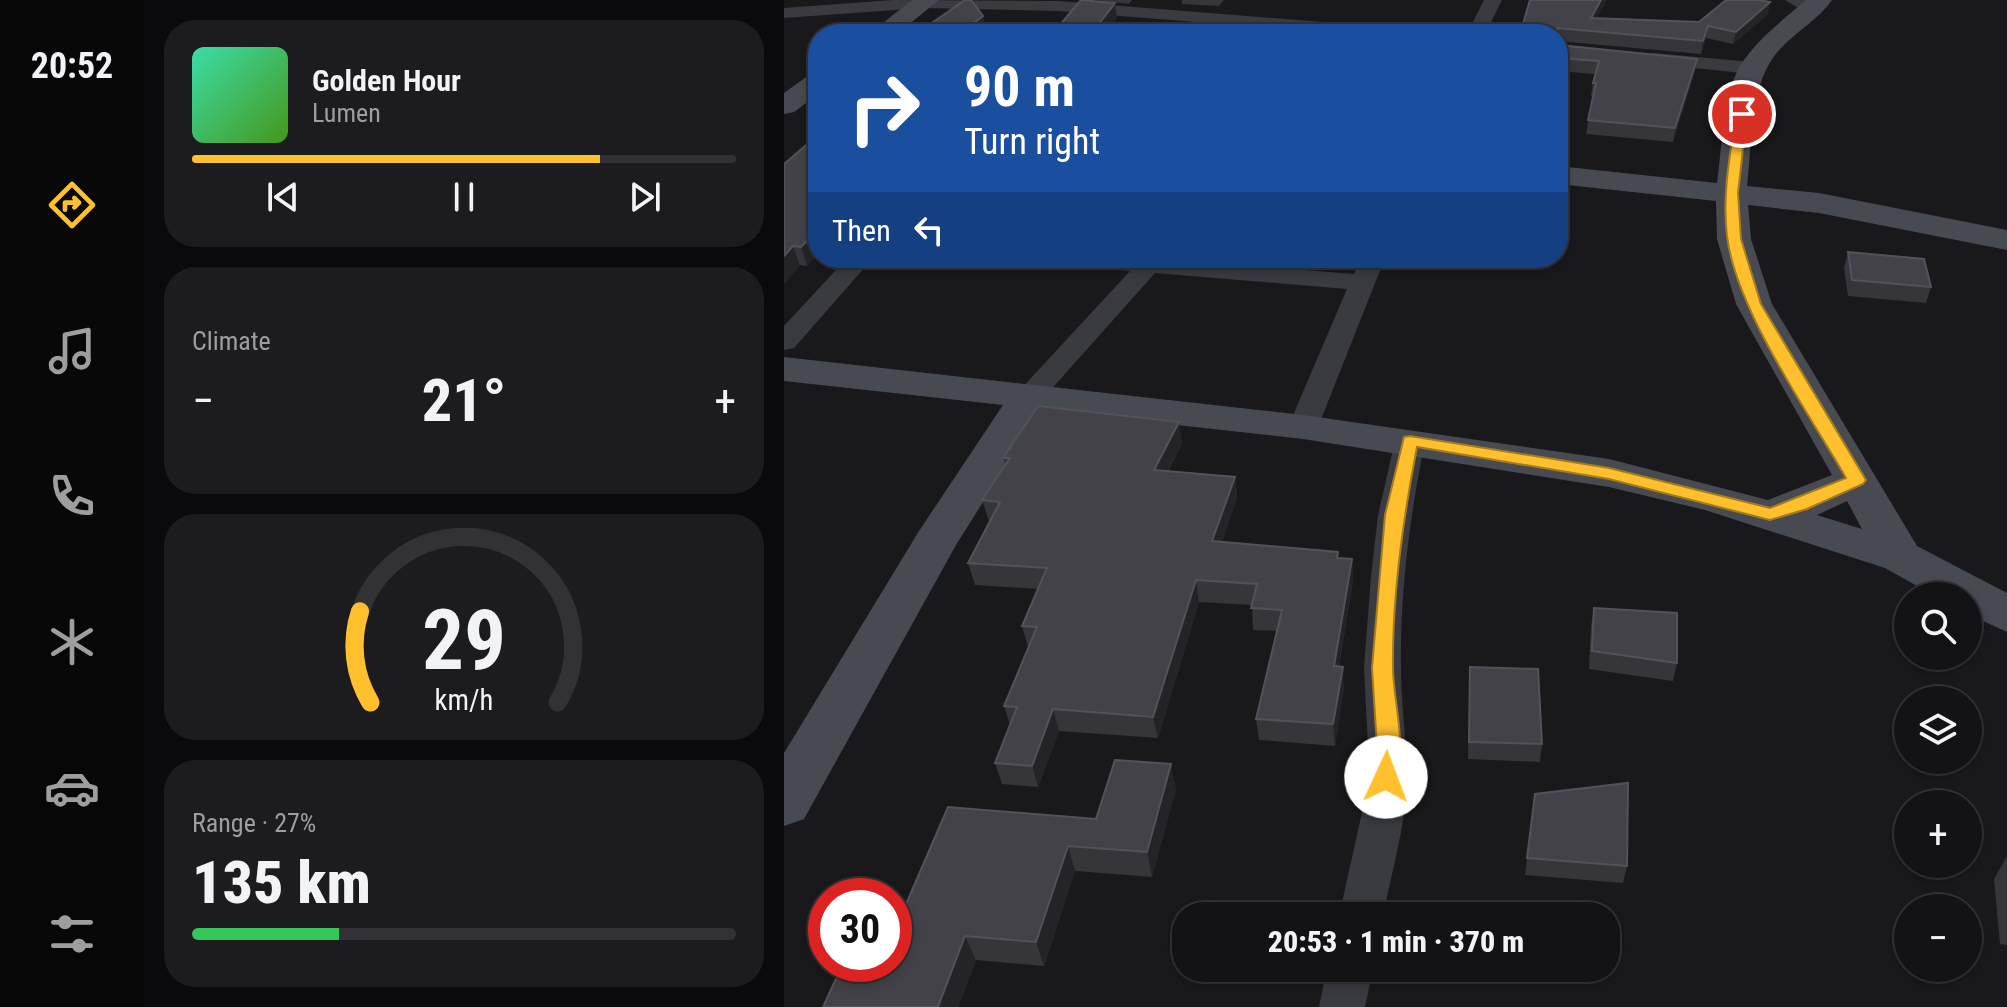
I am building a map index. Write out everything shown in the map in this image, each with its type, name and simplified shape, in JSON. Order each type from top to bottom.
[{"type":"street","points":[[1481,24],[1493,0]]},
{"type":"street","points":[[895,24],[925,2]]},
{"type":"street","points":[[784,13],[925,2],[1059,6],[1296,24]]},
{"type":"street","points":[[1808,3],[1752,68],[1745,88],[1731,193],[1734,239],[1754,304],[1901,557]]},
{"type":"street","points":[[1638,57],[1752,68]]},
{"type":"street","points":[[785,105],[808,88]]},
{"type":"street","points":[[785,105],[808,106]]},
{"type":"street","points":[[1568,176],[1819,203],[2007,240]]},
{"type":"street","points":[[784,342],[852,268]]},
{"type":"street","points":[[784,802],[796,759],[1029,397],[1146,268]]},
{"type":"street","points":[[1258,268],[1369,270],[1303,427]]},
{"type":"street","points":[[784,369],[1303,427],[1609,473],[1770,514],[1901,557],[2007,614]]},
{"type":"street","points":[[1364,902],[1384,808],[1388,746],[1382,668],[1388,576],[1394,515],[1410,441]]},
{"type":"street","points":[[1770,514],[1801,505],[1857,480]]},
{"type":"street","points":[[1342,1007],[1347,982]]},
{"type":"building","points":[[965,0],[971,0],[983,16],[972,24],[930,24]]},
{"type":"building","points":[[1081,0],[1115,3],[1099,24],[1061,24]]},
{"type":"building","points":[[1530,0],[1601,0],[1591,18],[1699,22],[1726,0],[1770,2],[1736,32],[1708,26],[1703,41],[1568,29],[1568,24],[1523,24]]},
{"type":"building","points":[[1568,46],[1697,59],[1675,128],[1588,120],[1599,61],[1568,59]]},
{"type":"building","points":[[808,144],[808,240],[801,247],[793,246],[784,256],[784,164]]},
{"type":"building","points":[[1848,252],[1924,259],[1931,287],[1852,280]]},
{"type":"building","points":[[1038,406],[1179,422],[1154,470],[1235,477],[1212,541],[1338,552],[1337,558],[1352,559],[1334,666],[1343,667],[1333,724],[1256,719],[1282,610],[1251,608],[1257,584],[1196,580],[1153,717],[1053,709],[1032,766],[995,763],[1017,707],[1004,706],[1037,627],[1022,626],[1047,568],[968,563],[1000,502],[982,500],[1010,458],[1003,458]]},
{"type":"building","points":[[1594,608],[1677,613],[1677,663],[1592,651]]},
{"type":"building","points":[[1470,667],[1538,669],[1542,744],[1469,742]]},
{"type":"building","points":[[1115,760],[1171,764],[1147,852],[1068,846],[1036,942],[965,936],[938,1007],[823,1007],[834,982],[912,982],[912,890],[948,807],[1096,819]]},
{"type":"building","points":[[1628,783],[1627,866],[1527,858],[1535,794]]},
{"type":"route","points":[[1386,777],[1388,746],[1382,668],[1388,576],[1394,515],[1410,441],[1609,473],[1770,514],[1801,505],[1857,480],[1754,304],[1734,239],[1731,193],[1742,114]]}]
